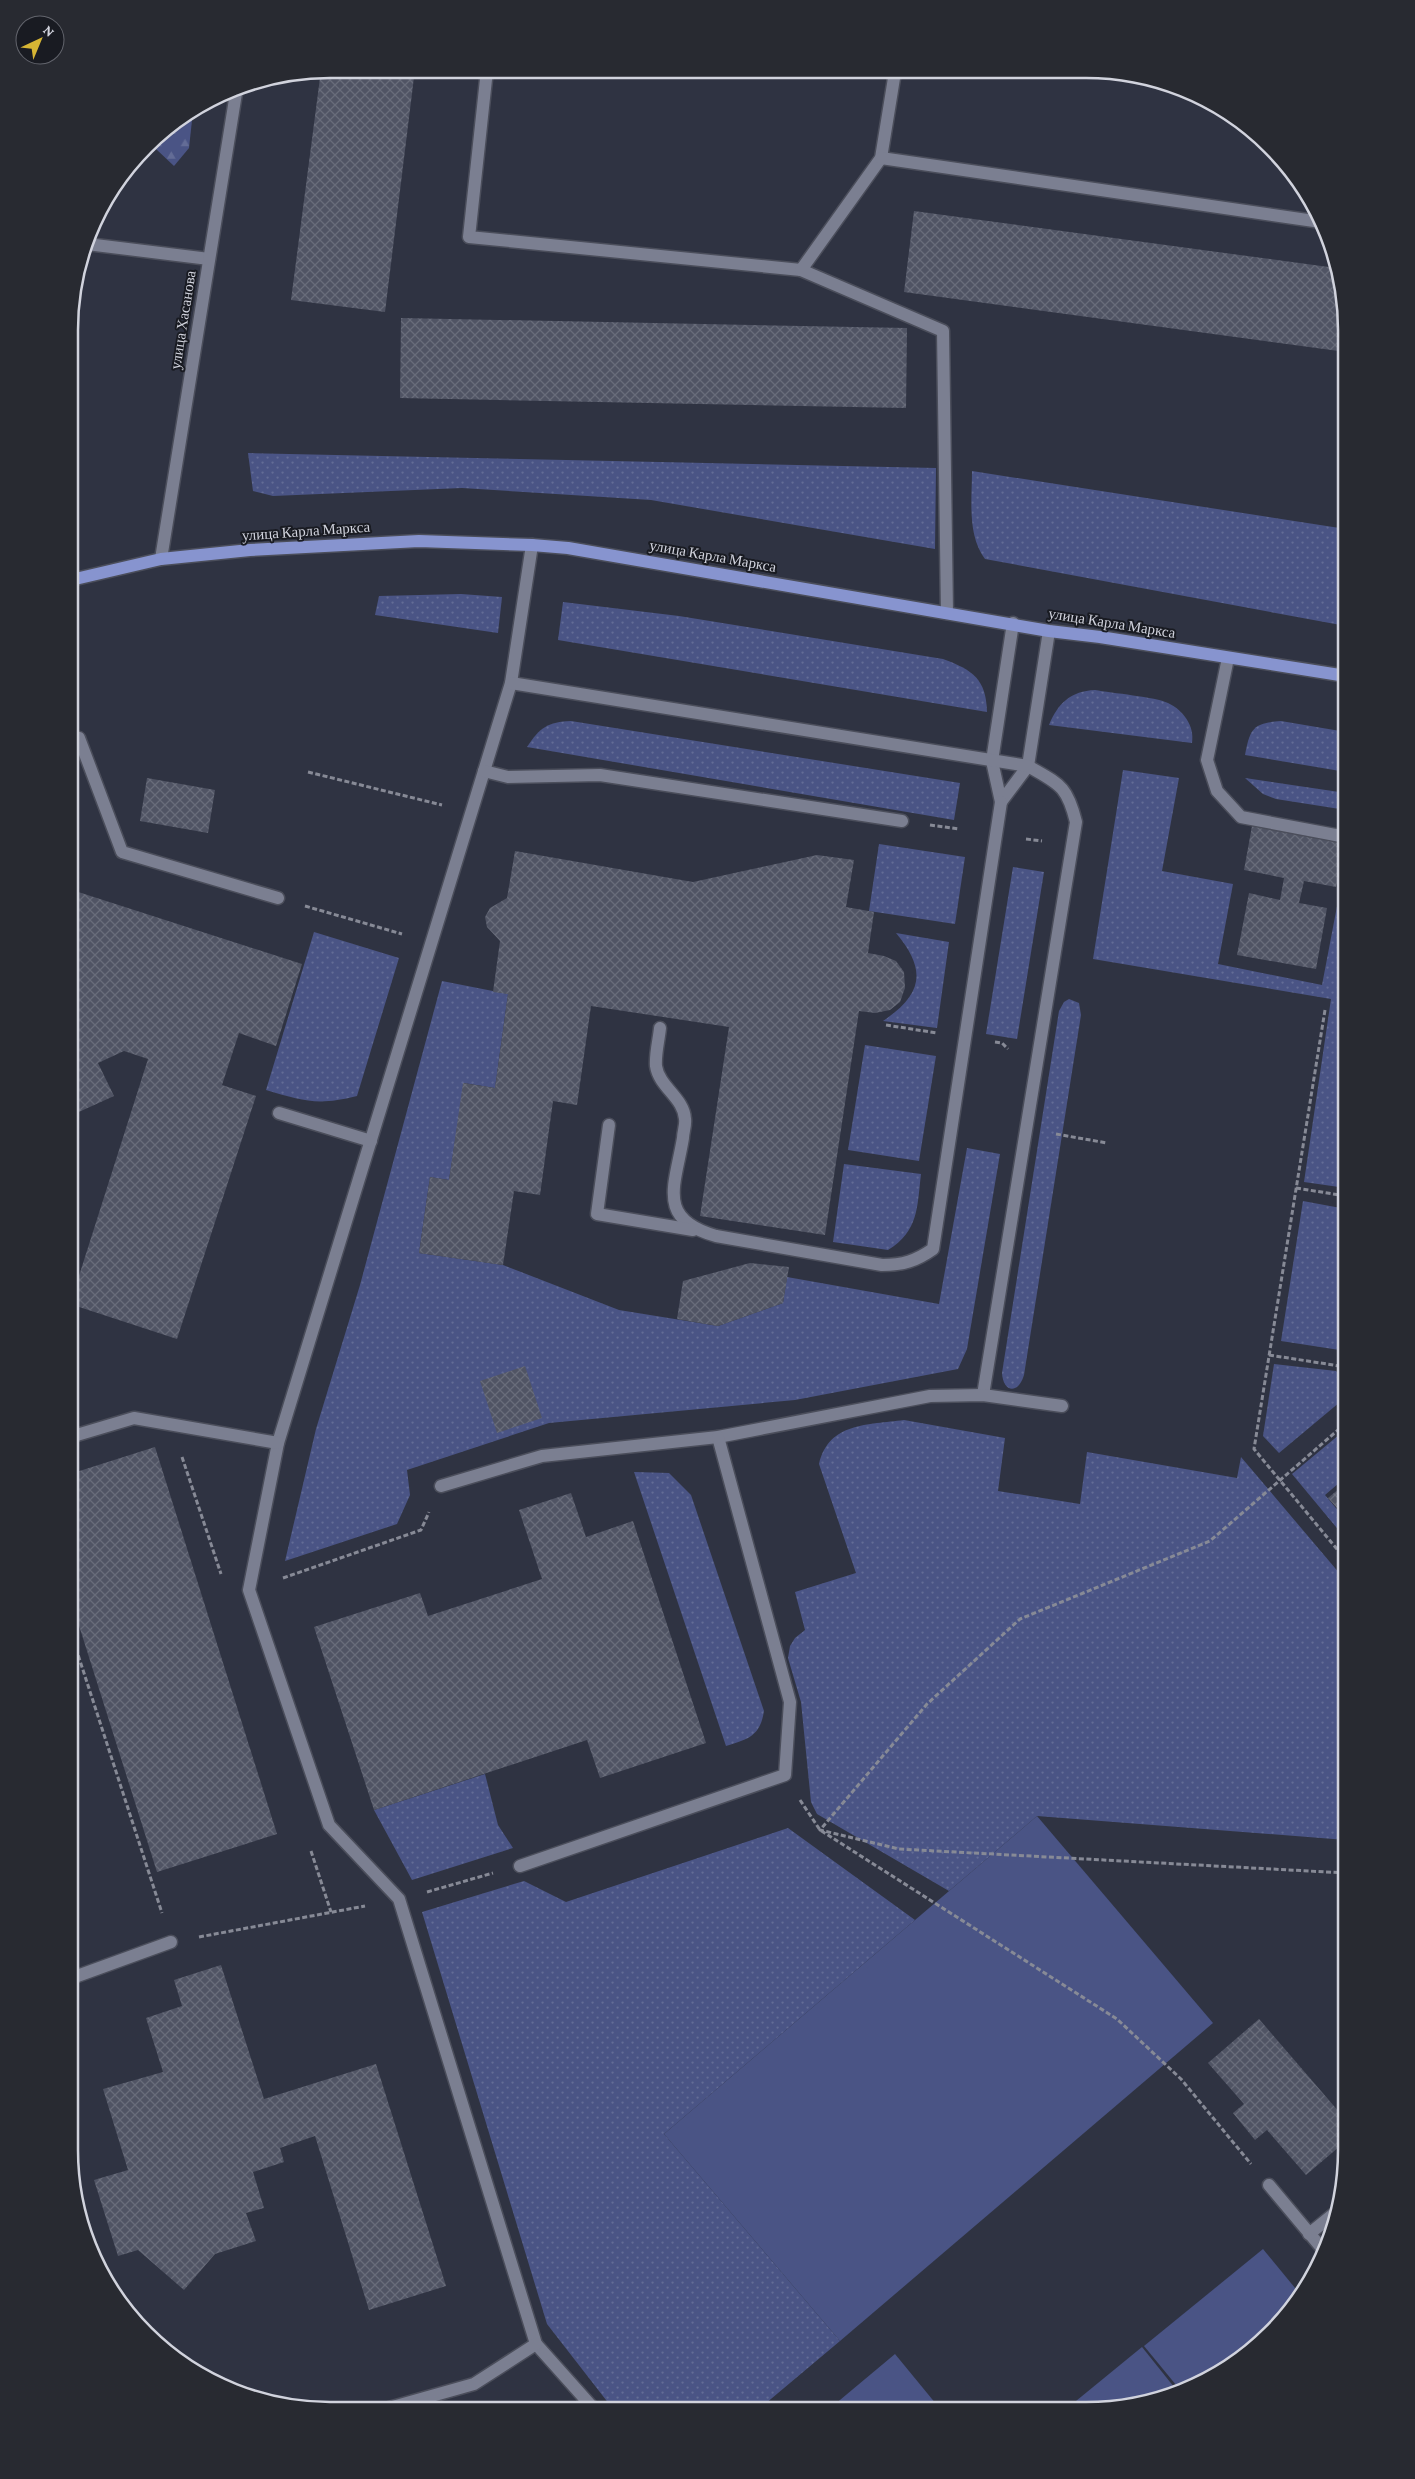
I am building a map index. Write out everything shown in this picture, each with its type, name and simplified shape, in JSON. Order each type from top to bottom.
[{"type":"main road","name":"улица Карла Маркса","points":[[78,578],[161,559],[250,550],[419,541],[532,545],[568,548],[1013,623],[1049,631],[1100,637],[1338,675]]},
{"type":"street","points":[[486,78],[469,237],[801,270],[944,331],[946,613]]},
{"type":"street","points":[[801,270],[881,158],[894,78]]},
{"type":"street","name":"улица Хасанова","points":[[161,559],[236,96]]},
{"type":"street","points":[[881,158],[1313,221]]},
{"type":"street","points":[[92,245],[209,259]]},
{"type":"street","points":[[532,545],[511,683],[278,1443],[248,1590],[330,1825],[399,1899],[536,2344],[588,2402]]},
{"type":"street","points":[[608,1125],[597,1214],[882,1265],[902,1265],[918,1260],[933,1249],[1001,802],[992,760],[1013,623]]},
{"type":"street","points":[[1001,802],[1028,766],[1049,631]]},
{"type":"street","points":[[1228,658],[1207,760],[1217,791],[1242,817],[1338,835]]},
{"type":"street","points":[[511,683],[1028,766],[1062,786],[1072,804],[1076,822],[983,1395]]},
{"type":"street","points":[[78,738],[122,852],[278,898]]},
{"type":"street","points":[[484,771],[508,776],[600,775],[902,820]]},
{"type":"street","points":[[660,1028],[656,1066],[662,1080],[680,1105],[686,1119],[673,1199],[678,1215],[698,1231]]},
{"type":"street","points":[[279,1113],[371,1140]]},
{"type":"street","points":[[441,1486],[542,1456],[718,1437],[930,1396],[983,1395],[1062,1406]]},
{"type":"street","points":[[78,1435],[134,1418],[278,1443]]},
{"type":"street","points":[[520,1866],[785,1775],[790,1702],[718,1437]]},
{"type":"street","points":[[78,1976],[171,1942]]},
{"type":"street","points":[[1269,2185],[1318,2245]]},
{"type":"street","points":[[1310,2234],[1328,2219]]},
{"type":"street","points":[[410,2402],[474,2384],[536,2344]]},
{"type":"path","points":[[308,772],[472,812]]},
{"type":"path","points":[[278,898],[432,943]]},
{"type":"path","points":[[1325,1010],[1254,1449],[1338,1550]]},
{"type":"path","points":[[1296,1188],[1338,1195]]},
{"type":"path","points":[[1269,1355],[1338,1366]]},
{"type":"path","points":[[820,1830],[927,1704],[1020,1620],[1210,1541],[1338,1430]]},
{"type":"path","points":[[248,1590],[421,1530],[441,1486]]},
{"type":"path","points":[[78,1655],[171,1942],[399,1899],[520,1866]]},
{"type":"path","points":[[812,1819],[820,1830],[1117,2019],[1181,2079],[1269,2185]]},
{"type":"path","points":[[820,1830],[899,1849],[1338,1873]]},
{"type":"green space","points":[[192,118],[189,148],[174,166],[156,149],[156,146],[163,140]]},
{"type":"green space","points":[[248,453],[936,468],[935,549],[651,500],[462,488],[273,496],[253,491]]},
{"type":"green space","points":[[972,471],[1338,528],[1338,625],[985,559],[975,539],[971,505]]},
{"type":"green space","points":[[461,594],[502,597],[498,633],[375,615],[379,596]]},
{"type":"green space","points":[[563,602],[679,616],[943,659],[962,667],[976,677],[984,691],[987,712],[558,640]]},
{"type":"green space","points":[[1095,690],[1144,697],[1168,703],[1187,719],[1192,731],[1192,743],[1049,725],[1057,710],[1066,700],[1079,693]]},
{"type":"green space","points":[[571,721],[960,783],[954,820],[527,747],[541,730],[550,724]]},
{"type":"green space","points":[[1281,721],[1338,731],[1338,771],[1245,755],[1251,733],[1254,729],[1264,723]]},
{"type":"green space","points":[[1123,770],[1179,778],[1162,871],[1233,884],[1218,964],[1322,985],[1338,901],[1338,1187],[1304,1182],[1331,999],[1093,959]]},
{"type":"green space","points":[[1245,778],[1338,792],[1338,809],[1276,799],[1263,794]]},
{"type":"green space","points":[[879,844],[965,857],[955,924],[869,911]]},
{"type":"green space","points":[[1013,867],[1044,872],[1017,1039],[986,1034]]},
{"type":"green space","points":[[314,932],[399,958],[357,1096],[332,1101],[311,1101],[266,1090]]},
{"type":"green space","points":[[896,933],[949,942],[937,1028],[883,1021],[906,1001],[913,991],[916,981],[913,959]]},
{"type":"green space","points":[[442,981],[508,994],[495,1088],[464,1083],[449,1180],[430,1177],[419,1253],[503,1265],[619,1310],[718,1326],[783,1303],[787,1277],[939,1304],[967,1148],[1000,1154],[967,1349],[958,1369],[795,1400],[549,1423],[407,1470],[410,1495],[397,1524],[285,1561],[316,1429],[360,1285]]},
{"type":"green space","points":[[1069,999],[1079,1003],[1081,1015],[1024,1375],[1018,1386],[1011,1389],[1005,1384],[1002,1373],[1059,1011],[1064,1002]]},
{"type":"green space","points":[[865,1045],[936,1056],[919,1161],[848,1150]]},
{"type":"green space","points":[[844,1164],[921,1174],[915,1217],[906,1235],[888,1250],[833,1242]]},
{"type":"green space","points":[[1303,1201],[1338,1208],[1338,1350],[1281,1341]]},
{"type":"green space","points":[[1274,1364],[1336,1371],[1338,1373],[1338,1404],[1279,1453],[1263,1436]]},
{"type":"green space","points":[[904,1420],[1005,1438],[998,1491],[1080,1504],[1087,1452],[1237,1478],[1241,1457],[1338,1572],[1338,1839],[1037,1816],[949,1891],[817,1814],[811,1802],[801,1702],[788,1658],[790,1646],[795,1638],[805,1630],[795,1592],[856,1573],[819,1464],[824,1450],[831,1440],[852,1428]]},
{"type":"green space","points":[[1338,1436],[1338,1484],[1325,1495],[1338,1510],[1338,1529],[1292,1474]]},
{"type":"green space","points":[[634,1472],[669,1473],[691,1495],[764,1711],[760,1726],[752,1735],[741,1741],[726,1746]]},
{"type":"green space","points":[[485,1774],[498,1825],[513,1848],[412,1880],[374,1810]]},
{"type":"green space","points":[[1037,1816],[1213,2023],[840,2341],[664,2134]]},
{"type":"green space","points":[[788,1828],[915,1920],[664,2134],[840,2341],[767,2402],[608,2402],[547,2324],[422,1912],[524,1881],[566,1902]]},
{"type":"green space","points":[[1263,2249],[1296,2289],[1275,2316],[1252,2339],[1212,2368],[1176,2385],[1144,2346]]},
{"type":"green space","points":[[1142,2347],[1173,2386],[1135,2397],[1075,2402]]},
{"type":"green space","points":[[895,2354],[934,2402],[838,2402]]},
{"type":"building","points":[[320,78],[414,78],[385,312],[291,300]]},
{"type":"building","points":[[914,211],[1330,267],[1337,313],[1338,351],[904,292]]},
{"type":"building","points":[[401,318],[907,328],[906,408],[400,398]]},
{"type":"building","points":[[147,778],[215,790],[208,833],[140,821]]},
{"type":"building","points":[[1254,815],[1338,830],[1338,876],[1336,887],[1304,881],[1299,903],[1327,908],[1316,969],[1237,955],[1249,893],[1280,900],[1284,878],[1244,870]]},
{"type":"building","points":[[515,851],[693,882],[817,855],[854,860],[846,907],[874,912],[868,953],[884,956],[896,961],[904,972],[905,988],[900,1002],[890,1010],[875,1013],[859,1011],[825,1235],[700,1216],[729,1027],[591,1006],[577,1105],[553,1101],[540,1195],[514,1191],[503,1265],[419,1253],[430,1177],[449,1180],[463,1083],[495,1088],[508,994],[493,992],[500,941],[487,927],[485,917],[490,908],[507,898]]},
{"type":"building","points":[[78,892],[302,964],[276,1046],[239,1033],[222,1085],[256,1096],[177,1339],[78,1307],[78,1279],[148,1059],[124,1051],[98,1063],[114,1096],[78,1112]]},
{"type":"building","points":[[750,1263],[789,1267],[783,1303],[718,1326],[677,1319],[683,1281]]},
{"type":"building","points":[[525,1366],[542,1418],[497,1433],[480,1381]]},
{"type":"building","points":[[155,1447],[277,1834],[157,1872],[78,1622],[78,1471]]},
{"type":"building","points":[[1338,1490],[1338,1509],[1328,1498]]},
{"type":"building","points":[[571,1493],[586,1537],[633,1521],[706,1743],[600,1778],[587,1740],[374,1810],[314,1627],[420,1593],[428,1616],[542,1579],[519,1510]]},
{"type":"building","points":[[221,1965],[264,2099],[376,2064],[446,2286],[369,2310],[315,2136],[280,2148],[284,2162],[253,2172],[264,2208],[246,2213],[256,2241],[215,2254],[184,2290],[138,2250],[118,2256],[94,2180],[128,2170],[103,2089],[163,2072],[146,2018],[182,2006],[174,1980]]},
{"type":"building","points":[[1259,2019],[1338,2111],[1338,2148],[1306,2175],[1267,2130],[1255,2140],[1233,2113],[1244,2104],[1208,2063]]}]
